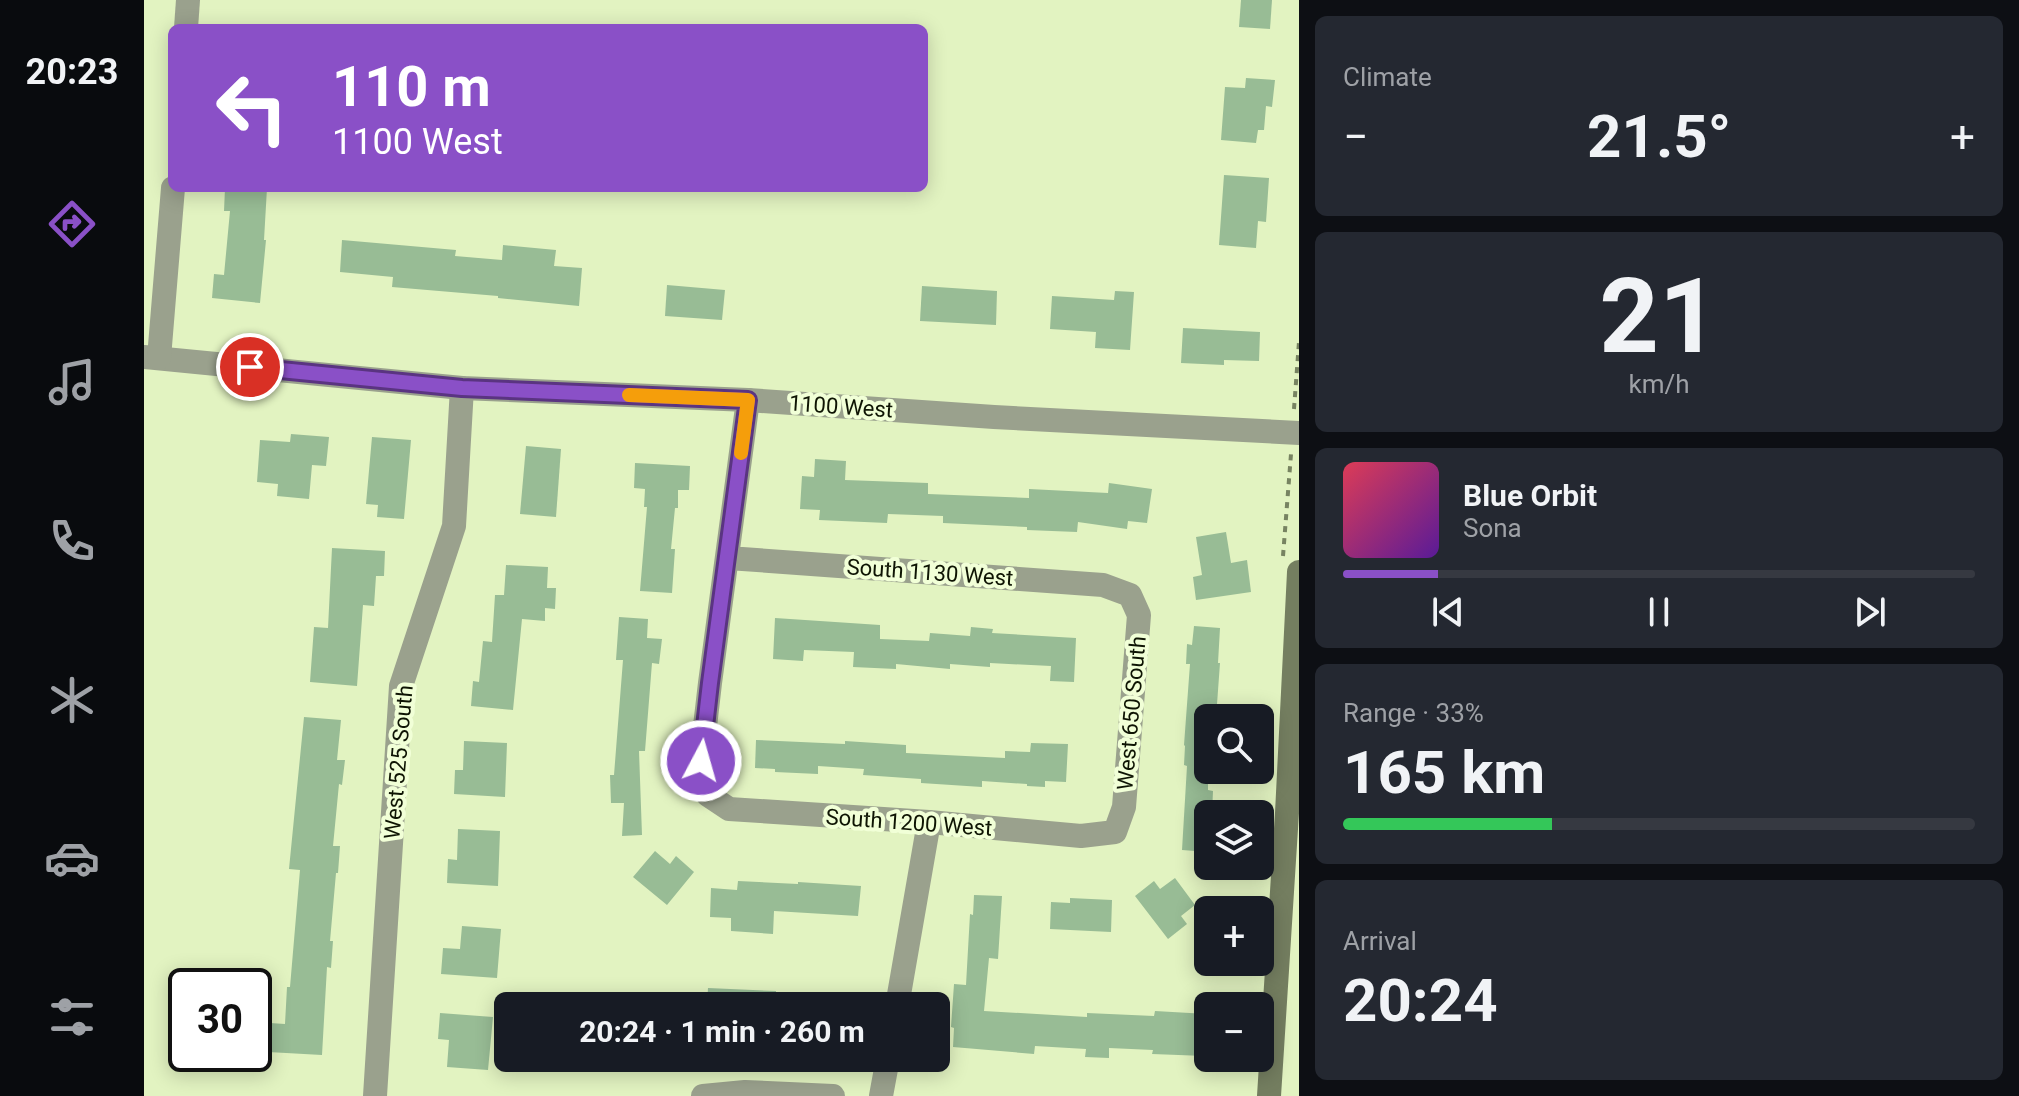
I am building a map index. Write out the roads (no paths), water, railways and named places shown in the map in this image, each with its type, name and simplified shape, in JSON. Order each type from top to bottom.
[{"type":"street","points":[[186,24],[188,0]]},
{"type":"street","points":[[152,357],[173,192]]},
{"type":"street","name":"1100 West","points":[[152,357],[462,388],[748,400],[1299,433]]},
{"type":"street","name":"West 525 South","points":[[375,1096],[401,686],[454,526],[462,388]]},
{"type":"street","points":[[728,558],[748,400]]},
{"type":"street","name":"South 1130 West","points":[[728,558],[1103,585],[1130,595]]},
{"type":"street","name":"South 1200 West","points":[[728,558],[701,761],[708,795],[729,809],[1081,836],[1115,832]]},
{"type":"street","points":[[1269,1096],[1293,813],[1299,572]]},
{"type":"street","name":"West 650 South","points":[[1115,832],[1124,807],[1139,615],[1130,595]]},
{"type":"street","points":[[899,992],[929,822]]},
{"type":"street","points":[[881,1096],[885,1072]]},
{"type":"street","points":[[703,1096],[745,1092],[833,1096]]}]
